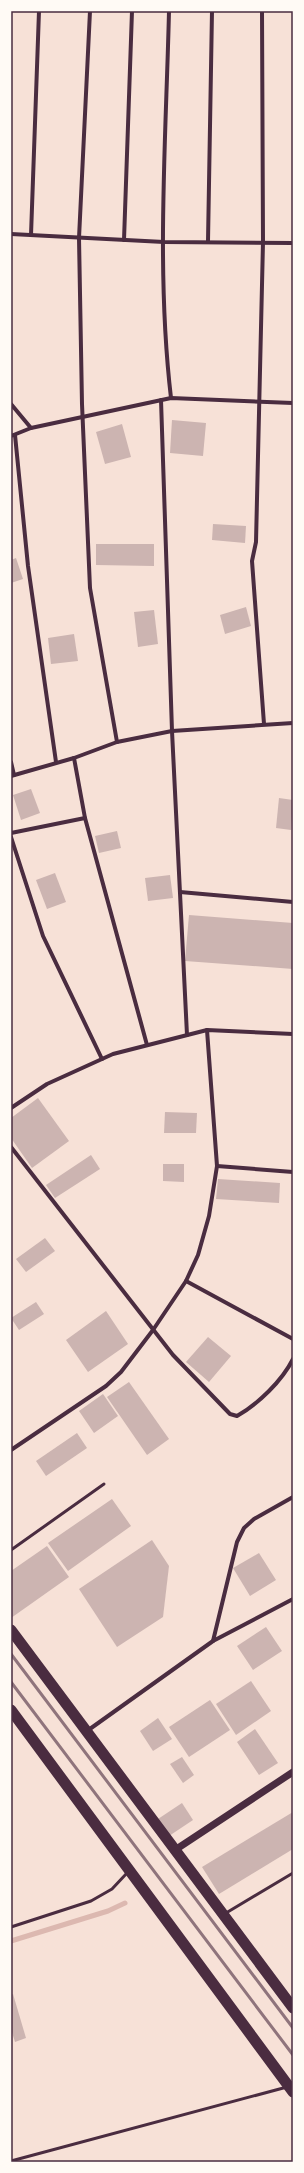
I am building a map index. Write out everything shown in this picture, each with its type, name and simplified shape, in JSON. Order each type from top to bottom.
[{"type":"highway","points":[[11,1630],[292,2005]]},
{"type":"highway","points":[[11,1710],[291,2090]]},
{"type":"street","points":[[31,235],[39,11]]},
{"type":"street","points":[[90,11],[79,238],[90,588],[117,742]]},
{"type":"street","points":[[124,240],[132,11]]},
{"type":"street","points":[[169,11],[164,242],[167,362],[171,398]]},
{"type":"street","points":[[208,241],[212,11]]},
{"type":"street","points":[[262,11],[263,242],[256,542],[252,561],[264,724]]},
{"type":"street","points":[[11,234],[164,242],[208,241],[293,243]]},
{"type":"street","points":[[56,762],[28,566],[13,435],[31,428],[171,398],[293,403]]},
{"type":"street","points":[[161,400],[172,731],[188,1035]]},
{"type":"street","points":[[11,404],[31,428]]},
{"type":"street","points":[[11,762],[12,775],[74,758],[117,742],[172,731],[293,723]]},
{"type":"street","points":[[74,758],[85,818],[147,1045]]},
{"type":"street","points":[[11,833],[85,818]]},
{"type":"street","points":[[11,837],[43,936],[102,1059]]},
{"type":"street","points":[[180,892],[293,902]]},
{"type":"street","points":[[11,1108],[47,1084],[102,1059],[147,1045],[207,1030],[293,1034]]},
{"type":"street","points":[[11,1450],[106,1386],[121,1372],[153,1330],[186,1281],[198,1255],[209,1216],[217,1166],[207,1030]]},
{"type":"street","points":[[11,1147],[173,1355],[230,1414],[237,1416],[248,1409],[288,1369],[293,1359]]},
{"type":"street","points":[[217,1166],[293,1172]]},
{"type":"street","points":[[186,1281],[293,1339]]},
{"type":"street","points":[[213,1641],[237,1542],[244,1528],[254,1519],[293,1497]]},
{"type":"street","points":[[86,1731],[213,1641],[293,1599]]},
{"type":"street","points":[[175,1850],[293,1772]]},
{"type":"lane","points":[[11,1550],[104,1484]]},
{"type":"lane","points":[[11,1926],[46,1916],[102,1896],[112,1889],[130,1870]]},
{"type":"lane","points":[[224,1915],[293,1873]]},
{"type":"lane","points":[[11,2161],[291,2090]]},
{"type":"building","points":[[172,420],[206,423],[203,456],[170,453]]},
{"type":"building","points":[[122,424],[131,457],[105,464],[96,432]]},
{"type":"building","points":[[213,524],[246,526],[245,543],[212,540]]},
{"type":"building","points":[[96,544],[154,544],[154,566],[96,565]]},
{"type":"building","points":[[16,558],[23,579],[11,583],[11,560]]},
{"type":"building","points":[[246,607],[251,626],[225,634],[220,615]]},
{"type":"building","points":[[154,610],[158,644],[138,647],[134,612]]},
{"type":"building","points":[[74,634],[78,661],[51,664],[48,638]]},
{"type":"building","points":[[31,789],[40,813],[21,820],[13,795]]},
{"type":"building","points":[[279,798],[293,800],[291,830],[276,828]]},
{"type":"building","points":[[117,831],[121,848],[99,853],[95,836]]},
{"type":"building","points":[[55,873],[66,902],[47,909],[36,880]]},
{"type":"building","points":[[170,875],[173,898],[148,901],[145,878]]},
{"type":"building","points":[[189,915],[293,923],[293,969],[185,961]]},
{"type":"building","points":[[38,1098],[69,1141],[32,1168],[11,1138],[11,1118]]},
{"type":"building","points":[[165,1112],[197,1113],[196,1133],[164,1133]]},
{"type":"building","points":[[91,1155],[100,1169],[55,1198],[46,1185]]},
{"type":"building","points":[[163,1164],[184,1164],[184,1182],[163,1181]]},
{"type":"building","points":[[218,1179],[280,1183],[279,1203],[216,1199]]},
{"type":"building","points":[[45,1238],[55,1251],[26,1272],[16,1259]]},
{"type":"building","points":[[36,1302],[44,1314],[19,1330],[11,1318]]},
{"type":"building","points":[[106,1311],[128,1344],[88,1372],[66,1340]]},
{"type":"building","points":[[208,1337],[231,1356],[209,1382],[186,1362]]},
{"type":"building","points":[[129,1382],[169,1439],[147,1455],[107,1397]]},
{"type":"building","points":[[103,1394],[118,1416],[94,1433],[79,1411]]},
{"type":"building","points":[[77,1433],[87,1448],[46,1476],[36,1461]]},
{"type":"building","points":[[112,1499],[131,1526],[68,1571],[48,1543]]},
{"type":"building","points":[[152,1540],[169,1566],[163,1617],[117,1647],[79,1589]]},
{"type":"building","points":[[47,1546],[69,1577],[11,1618],[11,1571]]},
{"type":"building","points":[[259,1553],[276,1580],[250,1596],[233,1568]]},
{"type":"building","points":[[266,1627],[282,1651],[253,1670],[237,1646]]},
{"type":"building","points":[[251,1681],[271,1711],[236,1735],[216,1704]]},
{"type":"building","points":[[210,1700],[230,1730],[189,1757],[169,1727]]},
{"type":"building","points":[[158,1718],[172,1739],[153,1751],[140,1731]]},
{"type":"building","points":[[255,1729],[278,1763],[259,1775],[237,1742]]},
{"type":"building","points":[[182,1757],[194,1775],[183,1783],[170,1764]]},
{"type":"building","points":[[182,1803],[193,1820],[169,1836],[158,1819]]},
{"type":"building","points":[[293,1812],[293,1849],[219,1894],[202,1867]]},
{"type":"building","points":[[13,1994],[26,2038],[15,2042],[11,2029],[11,1995]]},
{"type":"waterway","points":[[11,1941],[108,1911],[125,1903]]},
{"type":"railway","points":[[11,1654],[293,2028]]},
{"type":"railway","points":[[11,1682],[293,2055]]}]
